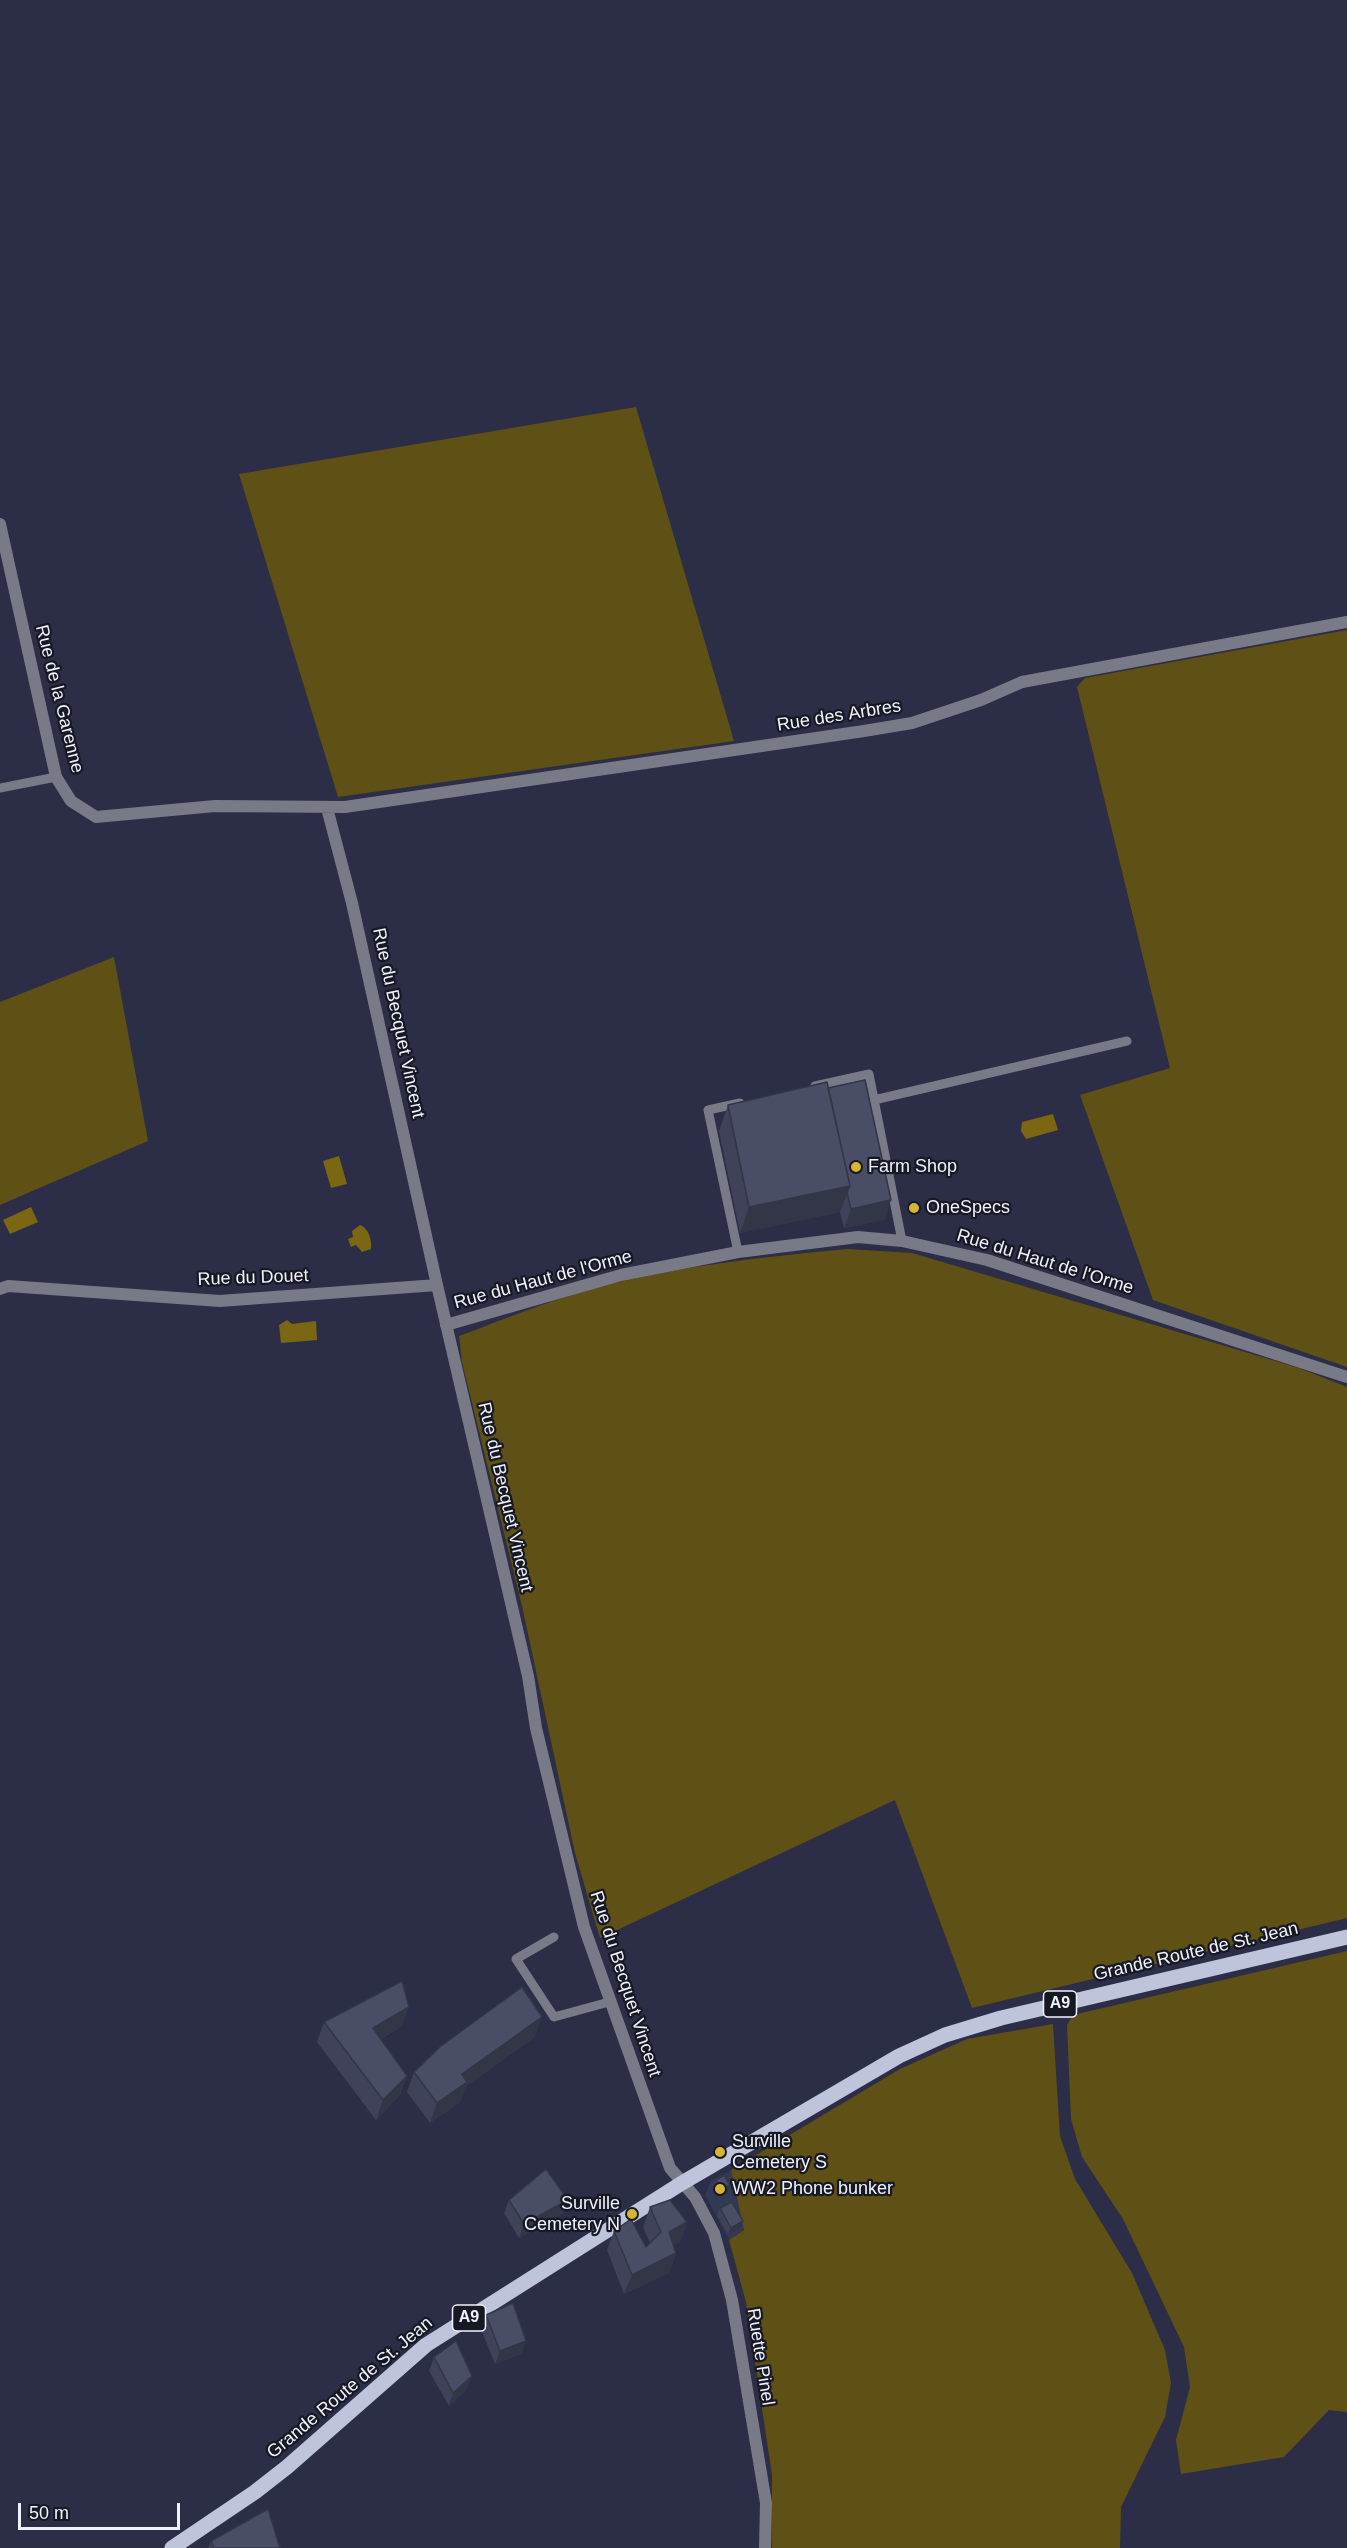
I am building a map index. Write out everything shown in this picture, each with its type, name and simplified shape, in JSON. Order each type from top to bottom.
[{"type":"main road","name":"Grande Route de St. Jean","points":[[172,2548],[255,2492],[287,2467],[426,2345],[682,2182],[899,2056],[945,2035],[1001,2018],[1347,1937]]},
{"type":"street","name":"Rue de la Garenne","points":[[0,524],[56,777],[71,801],[96,817],[215,806],[327,808]]},
{"type":"street","name":"Rue des Arbres","points":[[327,808],[912,723],[981,700],[1022,682],[1347,622]]},
{"type":"street","name":"Rue du Becquet Vincent","points":[[327,808],[352,903],[569,1869],[584,1927],[609,2002],[670,2168],[682,2182]]},
{"type":"street","name":"Rue du Haut de l'Orme","points":[[446,1325],[621,1275],[738,1252],[858,1237],[902,1241],[987,1260],[1347,1377]]},
{"type":"street","name":"Rue du Douet","points":[[0,1289],[8,1286],[220,1301],[437,1285]]},
{"type":"street","name":"Ruette Pinel","points":[[682,2182],[695,2197],[714,2233],[732,2300],[766,2503],[765,2548]]},
{"type":"lane","points":[[0,788],[56,777]]},
{"type":"lane","points":[[874,1100],[1127,1041]]},
{"type":"lane","points":[[800,1089],[869,1074],[902,1241]]},
{"type":"lane","points":[[738,1252],[708,1110],[754,1100]]},
{"type":"lane","points":[[554,1937],[516,1959],[554,2017],[609,2002]]},
{"type":"shaded area","points":[[636,407],[734,741],[338,797],[239,474]]},
{"type":"shaded area","points":[[1347,630],[1347,1367],[1153,1300],[1080,1095],[1170,1068],[1077,687],[1085,678]]},
{"type":"shaded area","points":[[114,957],[148,1141],[0,1205],[0,1002]]},
{"type":"shaded area","points":[[1053,1114],[1058,1130],[1026,1139],[1021,1131],[1022,1122]]},
{"type":"shaded area","points":[[339,1156],[347,1184],[331,1188],[323,1161]]},
{"type":"shaded area","points":[[31,1207],[38,1222],[10,1234],[3,1220]]},
{"type":"shaded area","points":[[360,1225],[368,1232],[371,1242],[371,1249],[362,1252],[356,1245],[351,1247],[348,1239],[353,1237],[352,1231]]},
{"type":"shaded area","points":[[848,1249],[912,1253],[1299,1368],[1347,1387],[1347,1918],[972,2008],[895,1800],[600,1938],[575,1853],[522,1606],[462,1362],[459,1336],[558,1299],[655,1274],[719,1263]]},
{"type":"shaded area","points":[[287,1320],[292,1324],[316,1321],[317,1340],[281,1343],[279,1325]]},
{"type":"shaded area","points":[[1347,1951],[1347,2412],[1329,2410],[1284,2457],[1181,2474],[1176,2440],[1190,2387],[1184,2347],[1123,2219],[1082,2157],[1071,2119],[1067,2025],[1073,2015]]},
{"type":"shaded area","points":[[1053,2024],[1060,2136],[1075,2179],[1132,2273],[1165,2350],[1171,2383],[1165,2417],[1121,2507],[1120,2548],[772,2548],[772,2475],[746,2302],[729,2240],[744,2230],[731,2170],[900,2069],[967,2039]]},
{"type":"shaded area","points":[[731,2170],[744,2230],[729,2240],[705,2195],[711,2181]]},
{"type":"building","points":[[865,1080],[891,1200],[851,1209],[847,1192],[850,1186],[828,1088]]},
{"type":"building","points":[[827,1082],[850,1186],[749,1207],[728,1105]]},
{"type":"building","points":[[402,1981],[409,2007],[373,2028],[407,2076],[383,2100],[324,2022]]},
{"type":"building","points":[[522,1987],[542,2017],[462,2074],[467,2082],[437,2103],[414,2072],[441,2046]]},
{"type":"building","points":[[546,2169],[568,2200],[524,2224],[509,2200]]},
{"type":"building","points":[[724,2175],[730,2185],[722,2190],[716,2180]]},
{"type":"building","points":[[670,2200],[687,2222],[669,2232],[676,2253],[632,2275],[614,2231],[631,2219],[646,2247],[661,2232],[650,2207]]},
{"type":"building","points":[[732,2202],[743,2221],[731,2228],[720,2208]]},
{"type":"building","points":[[513,2303],[526,2341],[500,2351],[486,2315]]},
{"type":"building","points":[[456,2341],[472,2376],[453,2393],[434,2357]]},
{"type":"building","points":[[268,2509],[280,2548],[214,2548],[211,2541]]},
{"type":"place","name":"Farm Shop","points":[[856,1167]]},
{"type":"place","name":"OneSpecs","points":[[914,1208]]},
{"type":"place","name":"Surville Cemetery S","points":[[720,2152]]},
{"type":"place","name":"WW2 Phone bunker","points":[[720,2189]]},
{"type":"place","name":"Surville Cemetery N","points":[[632,2214]]}]
